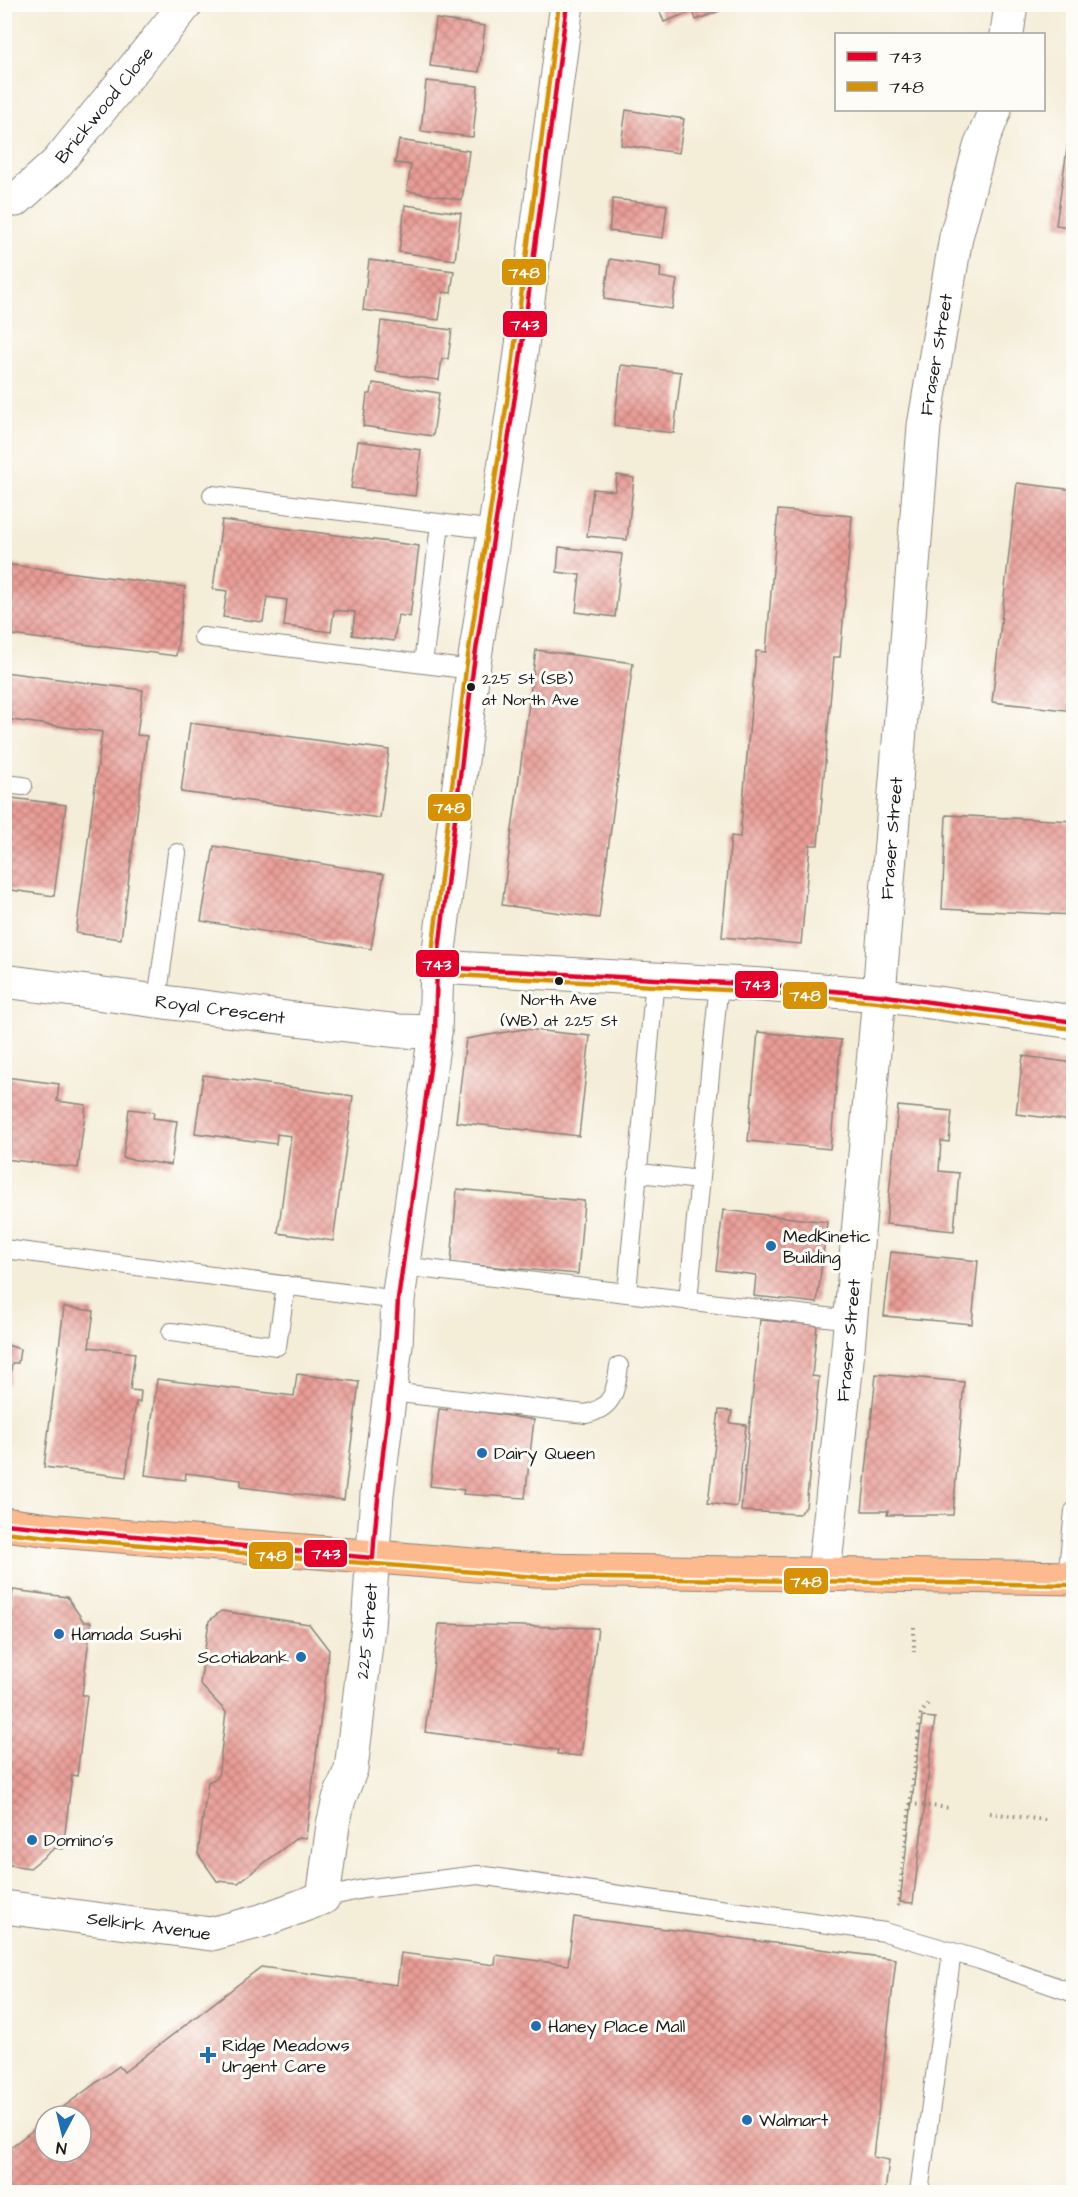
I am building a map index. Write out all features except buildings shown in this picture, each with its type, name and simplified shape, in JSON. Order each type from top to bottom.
[{"type":"main road","points":[[4,1524],[58,1531],[536,1570],[1070,1578]]},
{"type":"street","name":"Brickwood Close","points":[[16,200],[57,163],[186,4]]},
{"type":"street","name":"225 Street","points":[[323,1898],[333,1824],[339,1799],[351,1769],[368,1627],[377,1494],[396,1345],[398,1300],[435,1032],[437,967],[473,670],[495,530],[567,4]]},
{"type":"street","points":[[1007,33],[1011,4]]},
{"type":"street","name":"Fraser Street","points":[[824,1573],[850,1320],[879,995],[924,426],[956,237],[980,147],[995,111]]},
{"type":"street","points":[[437,967],[719,982],[879,995],[1074,1022]]},
{"type":"street","name":"Royal Crescent","points":[[4,981],[399,1031],[435,1032]]},
{"type":"street","name":"Selkirk Avenue","points":[[4,1907],[211,1934],[246,1926],[323,1898]]},
{"type":"lane","points":[[212,495],[495,530]]},
{"type":"lane","points":[[423,664],[440,524]]},
{"type":"lane","points":[[203,637],[473,670]]},
{"type":"lane","points":[[157,1001],[177,853]]},
{"type":"lane","points":[[627,1293],[655,978]]},
{"type":"lane","points":[[688,1301],[719,982]]},
{"type":"lane","points":[[639,1173],[699,1180]]},
{"type":"lane","points":[[4,1249],[398,1300]]},
{"type":"lane","points":[[402,1266],[850,1320]]},
{"type":"lane","points":[[171,1332],[277,1346],[286,1285]]},
{"type":"lane","points":[[390,1392],[586,1414],[598,1411],[616,1394],[620,1366]]},
{"type":"lane","points":[[1070,1578],[1074,1511]]},
{"type":"lane","points":[[323,1898],[363,1889],[478,1875],[885,1932],[1074,1993]]},
{"type":"lane","points":[[919,2193],[952,1952]]},
{"type":"path","points":[[914,1627],[914,1652]]},
{"type":"path","points":[[898,1906],[921,1714],[928,1703]]},
{"type":"path","points":[[910,1804],[951,1808]]},
{"type":"path","points":[[990,1813],[1046,1820]]},
{"type":"transit line","name":"748","points":[[559,4],[510,382],[466,669],[430,970],[437,974],[762,992],[878,1002],[1073,1029]]},
{"type":"transit line","name":"743","points":[[4,1524],[373,1558],[398,1300],[435,1032],[437,967],[473,670],[517,383],[567,4]]},
{"type":"transit line","name":"743","points":[[437,967],[763,985],[879,995],[1074,1022]]},
{"type":"transit line","name":"748","points":[[4,1532],[536,1577],[1074,1585]]},
{"type":"place","name":"225 St (SB) at North Ave","points":[[471,687]]},
{"type":"place","name":"North Ave (WB) at 225 St","points":[[559,981]]},
{"type":"place","name":"MedKinetic Building","points":[[771,1246]]},
{"type":"place","name":"Dairy Queen","points":[[482,1453]]},
{"type":"place","name":"Hamada Sushi","points":[[59,1634]]},
{"type":"place","name":"Scotiabank","points":[[301,1657]]},
{"type":"place","name":"Domino's","points":[[32,1840]]},
{"type":"place","name":"Haney Place Mall","points":[[536,2026]]},
{"type":"place","name":"Ridge Meadows Urgent Care","points":[[208,2055]]},
{"type":"place","name":"Walmart","points":[[747,2120]]}]
